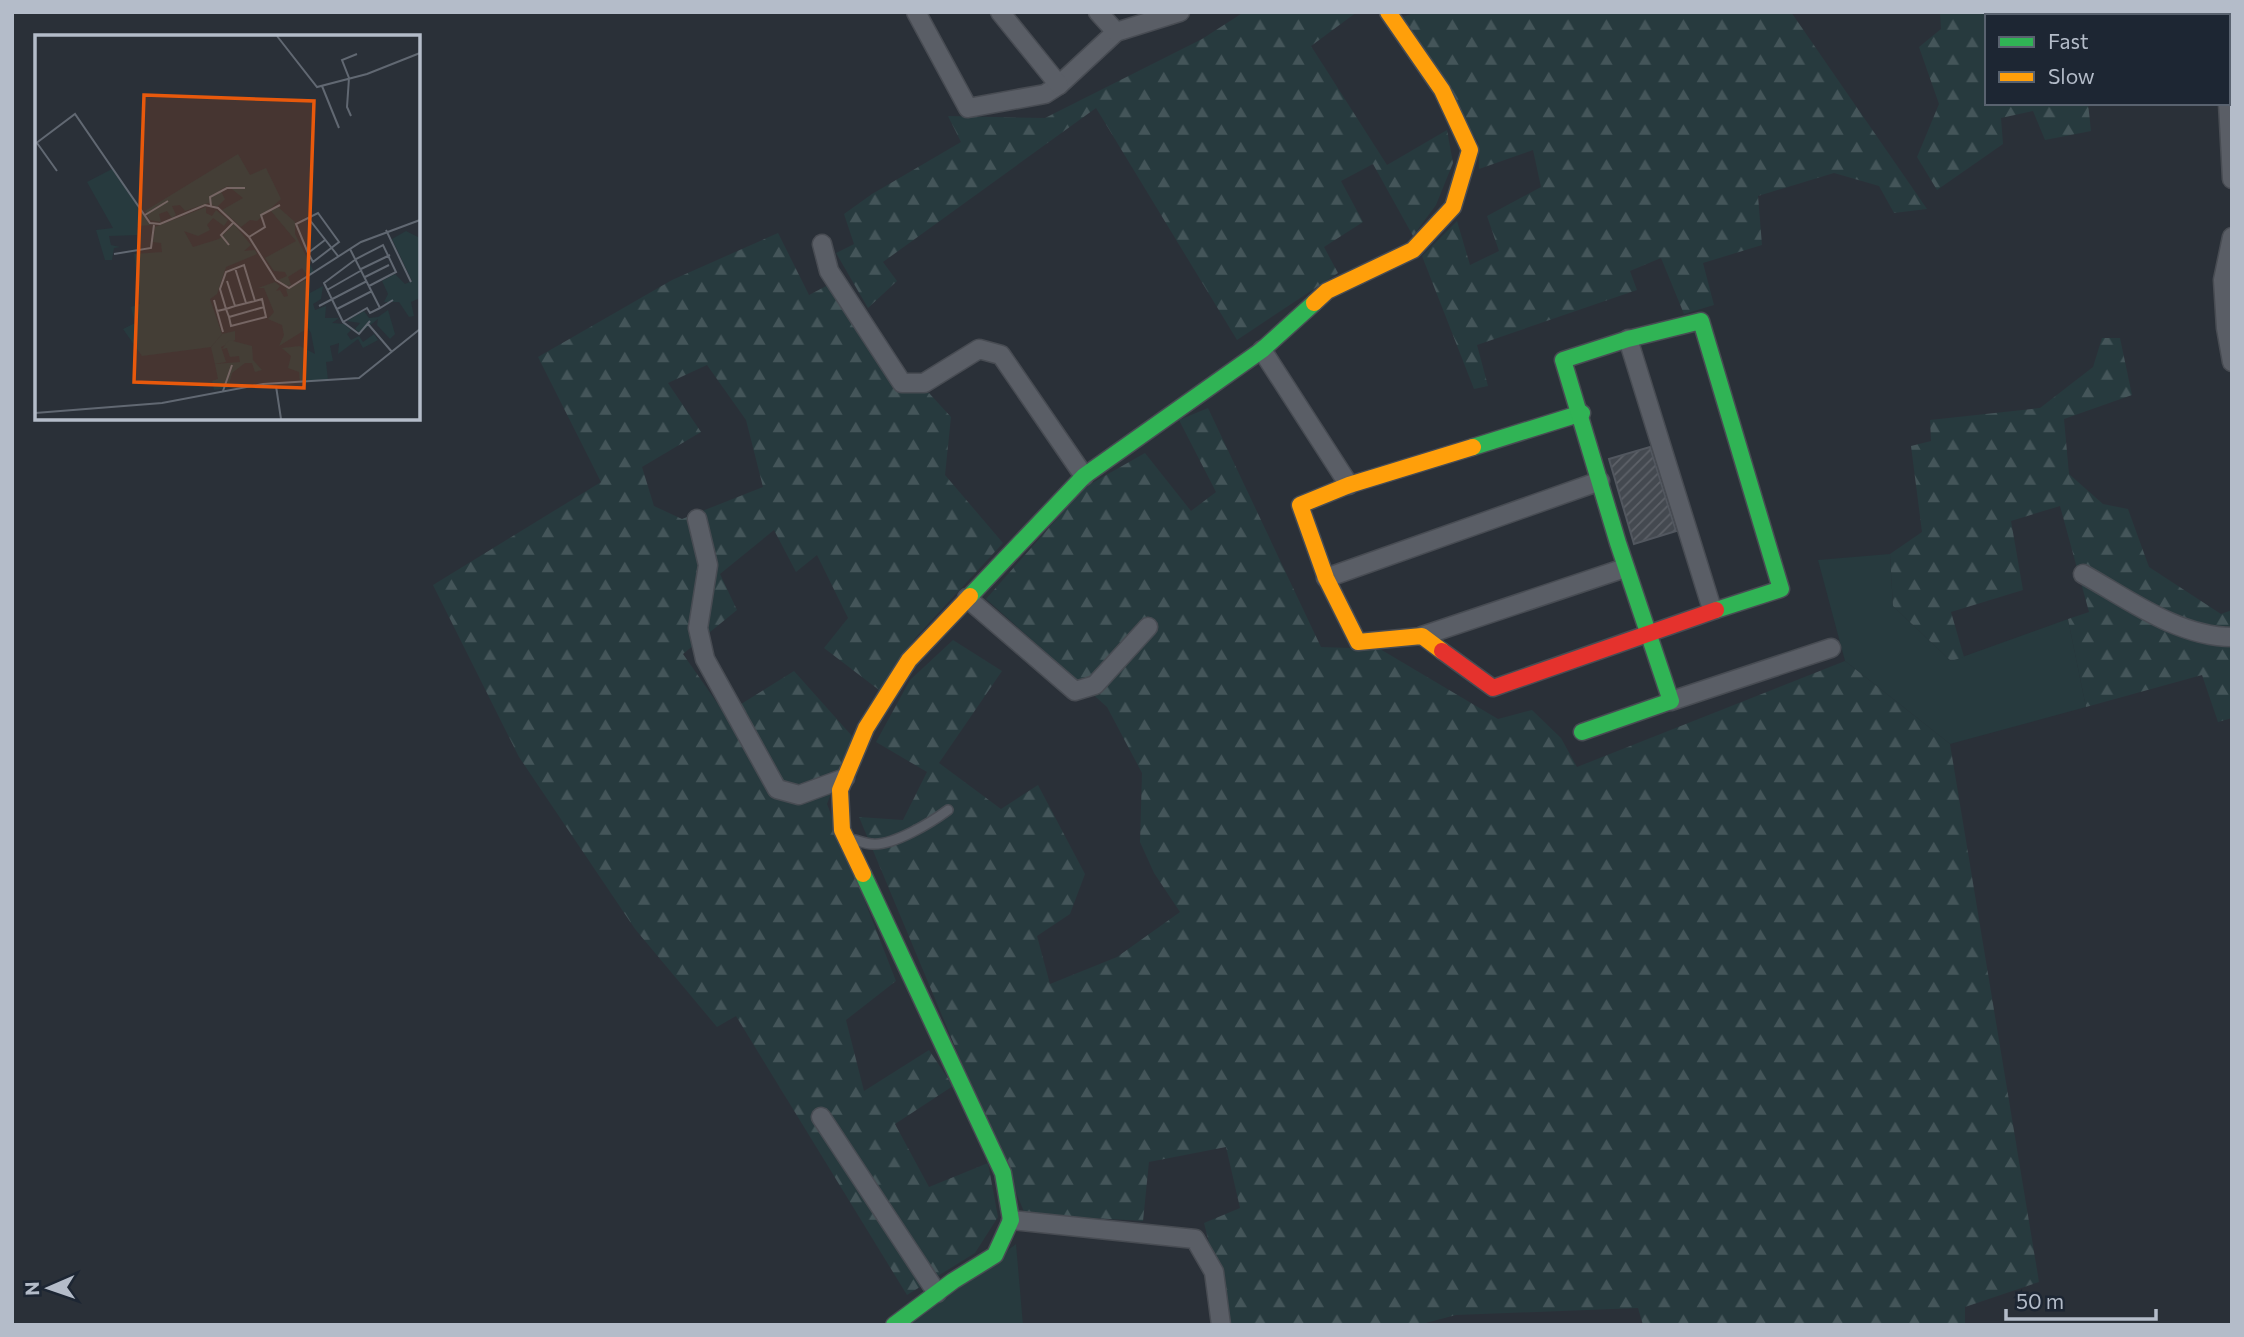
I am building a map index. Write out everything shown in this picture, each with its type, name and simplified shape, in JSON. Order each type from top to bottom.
[{"type":"street","points":[[1000,12],[1059,85]]},
{"type":"street","points":[[1098,12],[1116,32]]},
{"type":"street","points":[[917,13],[968,107],[1045,94],[1059,85],[1116,32],[1180,12]]},
{"type":"street","points":[[894,1325],[995,1255],[1011,1220],[1003,1173],[842,830],[840,790],[866,728],[909,660],[1084,476],[1262,350],[1327,291],[1413,250],[1453,207],[1470,150],[1442,90],[1388,12]]},
{"type":"street","points":[[2228,105],[2232,179]]},
{"type":"street","points":[[2232,237],[2223,280],[2225,328],[2232,362]]},
{"type":"street","points":[[822,244],[829,271],[902,383],[924,383],[979,349],[1000,355],[1084,476]]},
{"type":"street","points":[[1422,636],[1493,688],[1649,633],[1712,609],[1781,589],[1701,321],[1563,360],[1582,413],[1625,568],[1649,633],[1671,701]]},
{"type":"street","points":[[1628,340],[1712,609]]},
{"type":"street","points":[[1262,350],[1349,485]]},
{"type":"street","points":[[1582,413],[1349,485],[1300,505],[1326,578],[1358,642],[1422,636],[1625,568]]},
{"type":"street","points":[[1326,578],[1600,481]]},
{"type":"street","points":[[696,519],[708,565],[698,628],[705,659],[777,789],[799,795],[845,778]]},
{"type":"street","points":[[2083,574],[2168,621],[2216,637],[2232,637]]},
{"type":"street","points":[[967,598],[1075,691],[1096,685],[1148,627]]},
{"type":"street","points":[[1581,732],[1831,648]]},
{"type":"street","points":[[821,1118],[937,1293]]},
{"type":"street","points":[[1011,1220],[1195,1239],[1214,1272],[1221,1325]]},
{"type":"lane","points":[[845,837],[874,845],[894,841],[948,810]]},
{"type":"green space","points":[[1244,12],[1357,12],[1311,46],[1387,165],[1447,130],[1453,163],[1436,205],[1413,236],[1373,164],[1341,181],[1363,222],[1324,247],[1338,273],[1237,340],[1096,108],[883,262],[897,281],[868,308],[836,253],[854,244],[844,214],[872,194],[961,142],[948,116],[1045,118],[1202,39]]},
{"type":"green space","points":[[1416,12],[1791,12],[1927,209],[1894,213],[1879,186],[1834,173],[1758,196],[1762,245],[1703,263],[1714,305],[1684,314],[1661,258],[1630,271],[1637,290],[1477,345],[1488,386],[1474,389],[1422,256],[1457,221],[1470,265],[1499,251],[1487,216],[1541,187],[1533,150],[1479,169],[1478,142],[1403,17]]},
{"type":"green space","points":[[1940,12],[2204,14],[1985,14],[1985,105],[2088,105],[2091,131],[2045,140],[2033,111],[2001,118],[2003,144],[1937,190],[1917,157],[1939,104],[1919,47],[1941,29]]},
{"type":"green space","points":[[778,233],[809,295],[832,283],[906,392],[929,393],[951,417],[945,475],[1003,543],[916,637],[879,690],[824,648],[848,618],[817,555],[796,572],[774,530],[720,574],[737,610],[683,654],[725,714],[794,671],[852,736],[827,804],[896,981],[846,1020],[864,1091],[929,1050],[953,1086],[895,1124],[929,1187],[988,1163],[998,1217],[975,1253],[907,1295],[736,1016],[717,1027],[635,929],[519,757],[433,585],[601,482],[538,357],[672,280]],"holes":[[[707,365],[746,420],[763,487],[682,519],[654,506],[642,467],[701,432],[668,383]]]},
{"type":"green space","points":[[2102,338],[2120,338],[2132,395],[2064,419],[2069,474],[2103,504],[2128,509],[2149,567],[2221,614],[2232,610],[2232,718],[2218,722],[2202,675],[2086,707],[2068,619],[2089,612],[2060,506],[2011,521],[2023,590],[1951,612],[1964,657],[1951,661],[1893,606],[1890,554],[1922,532],[1911,446],[1931,441],[1930,420],[2040,408],[2093,367]]},
{"type":"green space","points":[[1208,408],[1321,647],[1380,649],[1498,719],[1532,710],[1561,738],[1577,767],[1845,661],[1950,744],[2039,1282],[1965,1307],[1965,1325],[1643,1325],[1638,1308],[1456,1315],[1418,1325],[1230,1325],[1204,1223],[1240,1208],[1226,1147],[1149,1162],[1143,1221],[1025,1214],[859,817],[903,820],[927,772],[876,742],[910,680],[953,640],[1002,671],[939,763],[1001,809],[1038,785],[1085,874],[1070,914],[1037,936],[1050,984],[1117,957],[1180,912],[1154,873],[1140,842],[1142,773],[1107,707],[986,599],[1085,487],[1145,453],[1191,511],[1216,492],[1179,420]]},
{"type":"green space","points":[[1890,554],[1893,606],[1951,661],[2068,619],[2086,707],[1950,744],[1845,661],[1818,560]]},
{"type":"green space","points":[[1016,1244],[1023,1325],[908,1325]]},
{"type":"building","points":[[1650,447],[1676,531],[1634,544],[1609,459]]},
{"type":"traffic: fast","points":[[970,596],[1084,476],[1262,350],[1314,303]]},
{"type":"traffic: fast","points":[[1582,732],[1671,701],[1618,543],[1563,360],[1628,339],[1701,321],[1781,589],[1716,610]]},
{"type":"traffic: fast","points":[[1473,447],[1582,413]]},
{"type":"traffic: fast","points":[[863,874],[1003,1173],[1011,1220],[995,1255],[953,1281],[894,1325]]},
{"type":"traffic: slow","points":[[1314,303],[1327,291],[1413,250],[1453,207],[1470,150],[1442,90],[1388,12]]},
{"type":"traffic: slow","points":[[1442,651],[1422,636],[1358,642],[1326,578],[1300,505],[1349,485],[1473,447]]},
{"type":"traffic: slow","points":[[863,874],[842,830],[840,790],[866,728],[909,660],[970,596]]},
{"type":"traffic: jam","points":[[1442,651],[1493,688],[1716,610]]}]
